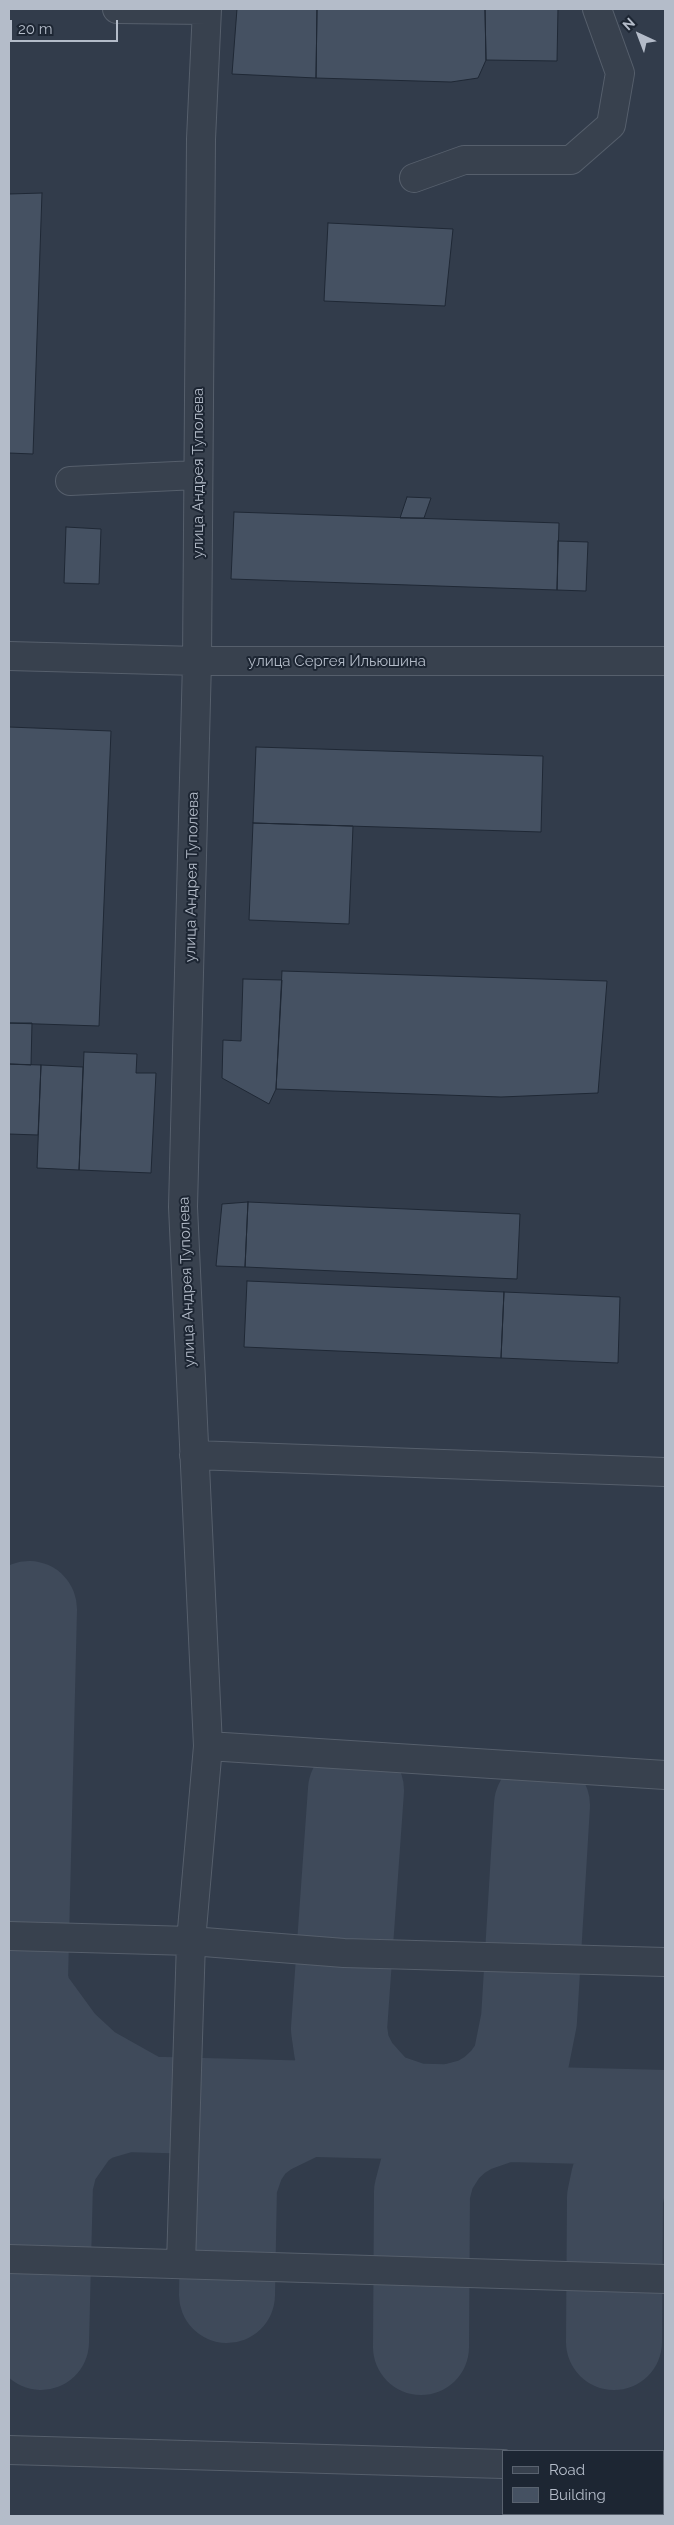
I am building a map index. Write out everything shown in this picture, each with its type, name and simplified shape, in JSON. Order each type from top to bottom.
[{"type":"street","points":[[116,9],[207,10]]},
{"type":"street","points":[[414,178],[464,160],[571,160],[611,125],[620,73],[597,9]]},
{"type":"street","name":"улица Андрея Туполева","points":[[181,2264],[190,1941],[208,1746],[183,1206],[197,661],[201,139],[207,10]]},
{"type":"street","points":[[70,481],[197,475]]},
{"type":"street","name":"улица Сергея Ильюшина","points":[[9,656],[197,661],[665,661]]},
{"type":"street","points":[[194,1455],[665,1472]]},
{"type":"street","points":[[208,1746],[665,1775]]},
{"type":"street","points":[[9,1936],[190,1941],[344,1953],[665,1962]]},
{"type":"street","points":[[9,2259],[665,2279]]},
{"type":"street","points":[[9,2450],[502,2464]]},
{"type":"shaded area","points":[[9,9],[665,9],[665,2516],[9,2516]]},
{"type":"building","points":[[237,9],[317,9],[316,78],[232,74]]},
{"type":"building","points":[[317,9],[485,9],[486,60],[478,78],[451,82],[316,78]]},
{"type":"building","points":[[485,9],[558,9],[557,61],[486,60]]},
{"type":"building","points":[[42,193],[33,454],[9,453],[9,194]]},
{"type":"building","points":[[328,223],[453,229],[445,306],[324,301]]},
{"type":"building","points":[[407,497],[431,498],[424,518],[400,518]]},
{"type":"building","points":[[234,512],[559,523],[557,590],[231,579]]},
{"type":"building","points":[[66,527],[101,529],[99,584],[64,583]]},
{"type":"building","points":[[558,541],[588,542],[586,591],[557,590]]},
{"type":"building","points":[[9,727],[111,731],[99,1026],[9,1023]]},
{"type":"building","points":[[256,747],[543,756],[541,832],[253,823]]},
{"type":"building","points":[[253,823],[353,826],[349,924],[249,920]]},
{"type":"building","points":[[282,971],[607,981],[598,1093],[501,1097],[276,1089]]},
{"type":"building","points":[[243,979],[282,980],[276,1089],[269,1104],[222,1078],[223,1040],[241,1041]]},
{"type":"building","points":[[9,1023],[32,1023],[31,1065],[9,1064]]},
{"type":"building","points":[[84,1052],[137,1054],[136,1073],[156,1073],[151,1173],[79,1170]]},
{"type":"building","points":[[9,1064],[41,1065],[38,1135],[9,1134]]},
{"type":"building","points":[[41,1065],[83,1067],[79,1170],[37,1168]]},
{"type":"building","points":[[248,1202],[245,1267],[216,1266],[222,1204]]},
{"type":"building","points":[[248,1202],[520,1214],[517,1279],[245,1267]]},
{"type":"building","points":[[247,1281],[504,1292],[501,1358],[244,1347]]},
{"type":"building","points":[[504,1292],[620,1297],[618,1363],[501,1358]]},
{"type":"taxiway","points":[[29,1609],[20,1980],[24,1998],[59,2046],[86,2071],[143,2103]]},
{"type":"taxiway","points":[[356,1790],[339,2029],[342,2050],[352,2070],[378,2099],[413,2111]]},
{"type":"taxiway","points":[[452,2112],[478,2105],[493,2096],[508,2082],[520,2065],[529,2020],[542,1805]]},
{"type":"taxiway","points":[[9,2101],[665,2118]]},
{"type":"taxiway","points":[[41,2342],[45,2183],[51,2159],[74,2126],[91,2114],[122,2105]]},
{"type":"taxiway","points":[[227,2295],[229,2184],[238,2158],[250,2140],[266,2128],[307,2108]]},
{"type":"taxiway","points":[[421,2347],[422,2192],[428,2169],[442,2147],[456,2134],[471,2125],[503,2114]]},
{"type":"taxiway","points":[[614,2342],[615,2198],[619,2179],[630,2160],[646,2143],[665,2130]]}]
